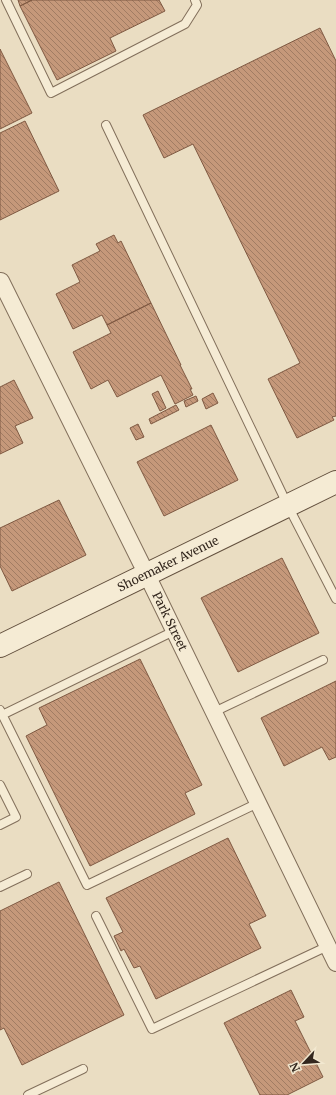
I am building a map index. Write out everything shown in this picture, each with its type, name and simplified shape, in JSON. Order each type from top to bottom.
[{"type":"main road","name":"Shoemaker Avenue","points":[[0,646],[336,482]]},
{"type":"street","name":"Park Street","points":[[1,281],[147,575],[336,963]]},
{"type":"lane","points":[[6,0],[51,93],[185,24],[197,5],[195,0]]},
{"type":"lane","points":[[106,125],[288,506],[336,599]]},
{"type":"lane","points":[[174,631],[1,712],[87,885],[258,803]]},
{"type":"lane","points":[[214,712],[323,660]]},
{"type":"lane","points":[[0,785],[16,817],[0,825]]},
{"type":"lane","points":[[0,887],[27,874]]},
{"type":"lane","points":[[96,916],[152,1029],[328,946]]},
{"type":"lane","points":[[28,1095],[83,1069]]},
{"type":"building","points":[[18,0],[32,0],[20,6]]},
{"type":"building","points":[[32,0],[159,0],[165,11],[110,38],[116,51],[57,80],[20,6]]},
{"type":"building","points":[[320,28],[336,61],[336,416],[332,417],[334,420],[297,438],[268,379],[300,363],[193,144],[164,158],[143,115]]},
{"type":"building","points":[[0,49],[32,113],[0,129]]},
{"type":"building","points":[[25,121],[59,191],[0,220],[0,133]]},
{"type":"building","points":[[114,235],[118,243],[121,241],[151,303],[107,325],[102,315],[73,329],[56,294],[80,282],[72,265],[100,251],[96,244]]},
{"type":"building","points":[[151,303],[192,389],[190,389],[193,395],[175,404],[161,375],[117,397],[108,380],[91,389],[73,352],[111,333],[107,325]]},
{"type":"building","points":[[14,380],[33,418],[15,426],[23,443],[0,454],[0,387]]},
{"type":"building","points":[[158,391],[166,408],[160,411],[152,394]]},
{"type":"building","points":[[213,393],[218,403],[206,409],[202,399]]},
{"type":"building","points":[[196,396],[198,401],[186,407],[184,401]]},
{"type":"building","points":[[176,405],[179,410],[151,424],[149,419]]},
{"type":"building","points":[[138,424],[144,437],[136,440],[130,428]]},
{"type":"building","points":[[211,425],[238,480],[164,516],[137,462]]},
{"type":"building","points":[[59,500],[86,555],[12,591],[0,566],[0,528]]},
{"type":"building","points":[[282,558],[319,633],[238,672],[201,598]]},
{"type":"building","points":[[140,659],[202,785],[185,793],[195,814],[90,866],[26,736],[47,725],[39,708]]},
{"type":"building","points":[[336,681],[336,757],[329,760],[322,747],[284,766],[261,718]]},
{"type":"building","points":[[228,838],[266,916],[249,924],[261,948],[156,999],[140,966],[134,968],[124,949],[121,951],[114,936],[123,932],[106,898]]},
{"type":"building","points":[[59,882],[124,1015],[22,1065],[4,1028],[0,1030],[0,911]]},
{"type":"building","points":[[291,990],[304,1017],[295,1021],[323,1077],[287,1095],[260,1095],[224,1023]]}]
